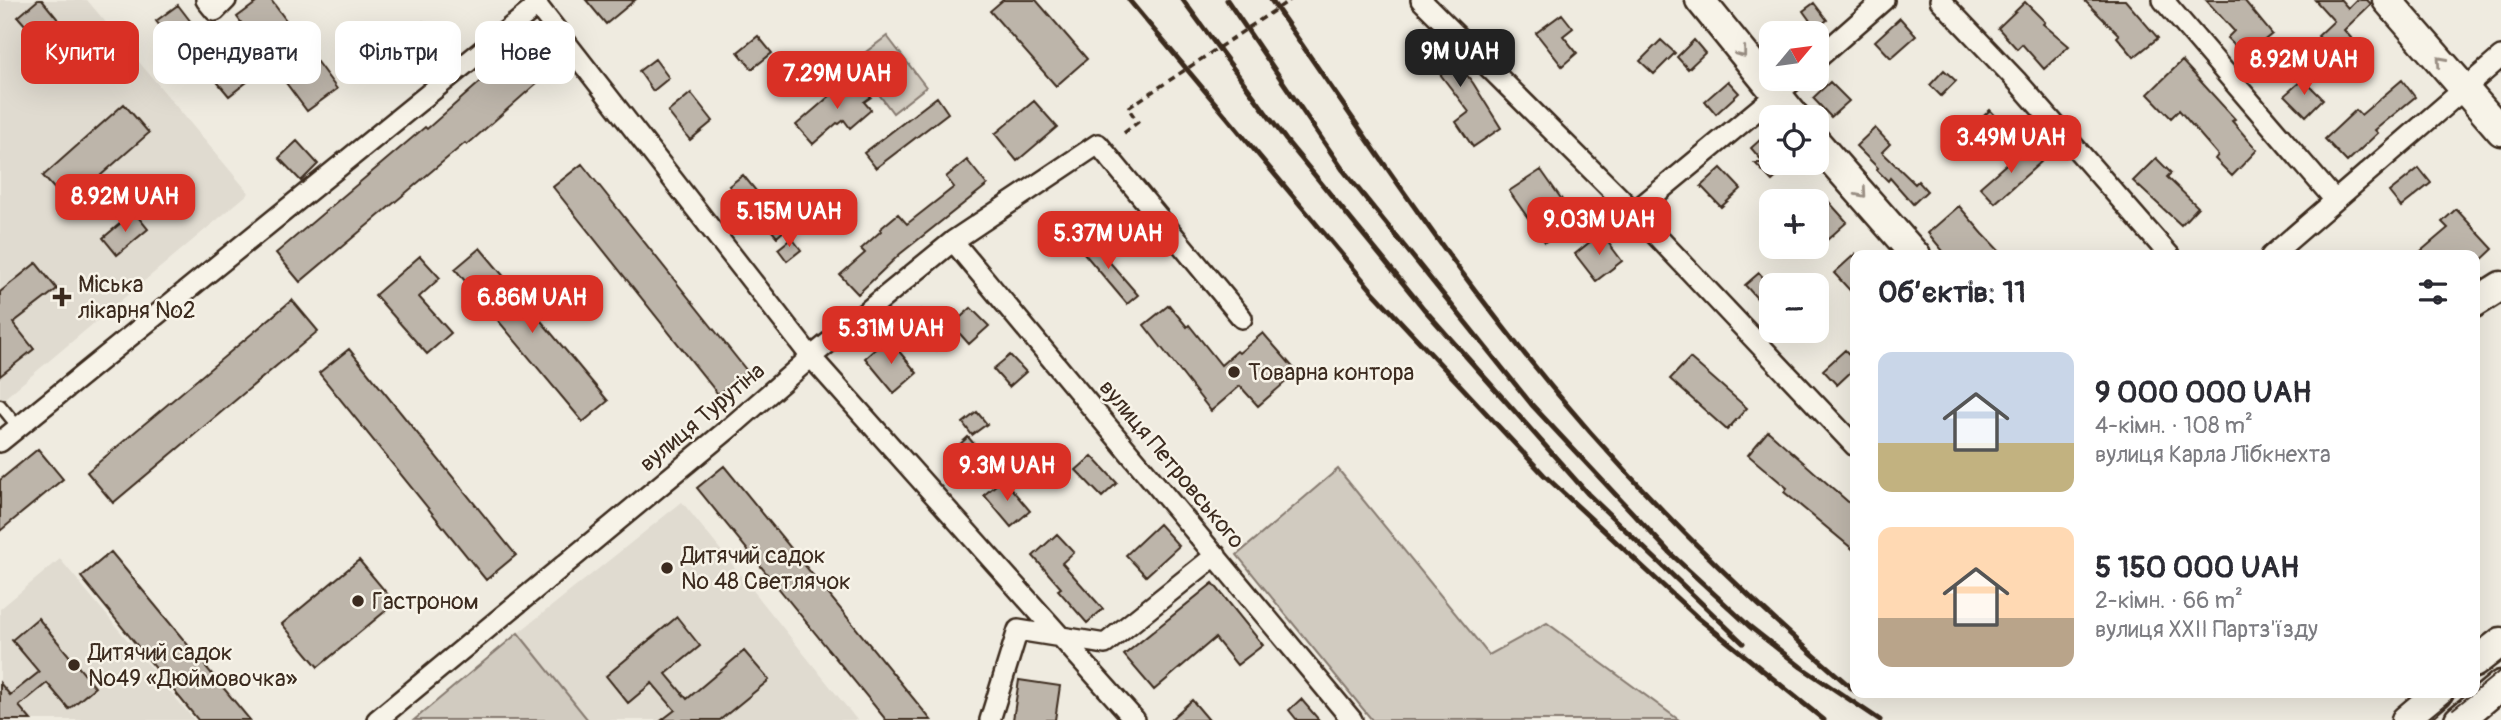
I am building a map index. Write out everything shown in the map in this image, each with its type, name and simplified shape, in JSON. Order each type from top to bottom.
[{"type":"street","points":[[1421,0],[1634,212],[1850,441]]},
{"type":"street","points":[[1700,0],[1759,60]]},
{"type":"street","points":[[1829,49],[1884,0]]},
{"type":"street","points":[[1940,0],[2016,80],[2164,250]]},
{"type":"street","points":[[2163,0],[2334,199]]},
{"type":"street","points":[[2387,0],[2501,131]]},
{"type":"street","points":[[0,442],[535,3],[811,357],[1135,720]]},
{"type":"street","points":[[2278,250],[2501,57]]},
{"type":"street","points":[[1634,212],[1781,91]]},
{"type":"street","name":"вулиця Турутіна","points":[[377,720],[732,426],[811,357],[953,242],[1098,144],[1242,318]]},
{"type":"street","points":[[1829,157],[1911,250]]},
{"type":"street","name":"вулиця Петровського","points":[[953,242],[1352,720]]},
{"type":"street","points":[[2480,299],[2501,286]]},
{"type":"street","points":[[990,720],[1018,630],[1105,644],[1216,555]]},
{"type":"street","points":[[2480,658],[2501,642]]},
{"type":"street","points":[[2459,720],[2501,685]]},
{"type":"street","points":[[2406,720],[2432,698]]},
{"type":"lane","points":[[0,405],[18,427]]},
{"type":"path","points":[[1124,133],[1138,122],[1128,108],[1290,0]]},
{"type":"shaded area","name":"Міська лікарня №2","points":[[0,0],[87,0],[105,21],[21,21],[21,84],[139,84],[139,62],[153,79],[153,84],[158,84],[249,193],[0,402]]},
{"type":"shaded area","points":[[887,36],[926,87],[893,113],[854,61]]},
{"type":"shaded area","points":[[1338,469],[1489,655],[1547,623],[1679,720],[1372,720],[1237,555]]},
{"type":"shaded area","name":"Дитячий садок № 48 Светлячок","points":[[682,502],[857,720],[588,720],[518,633]]},
{"type":"shaded area","name":"Дитячий садок №49 «Дюймовочка»","points":[[60,559],[194,720],[0,720],[0,609]]},
{"type":"shaded area","points":[[518,633],[588,720],[414,720]]},
{"type":"building","points":[[38,0],[42,0],[59,21],[22,21],[18,17]]},
{"type":"building","points":[[260,0],[271,0],[287,21],[240,21],[237,17]]},
{"type":"building","points":[[586,0],[635,0],[606,24]]},
{"type":"building","points":[[1003,0],[1036,0],[1087,59],[1056,86],[990,11]]},
{"type":"building","points":[[2084,0],[2125,0],[2158,38],[2134,57],[2117,37],[2119,35]]},
{"type":"building","points":[[2206,0],[2244,0],[2272,34],[2245,56],[2227,38],[2234,31]]},
{"type":"building","points":[[2315,0],[2341,0],[2348,8],[2356,0],[2367,0],[2371,4],[2344,30],[2352,39],[2335,55],[2318,36],[2334,21]]},
{"type":"building","points":[[2025,2],[2045,22],[2043,24],[2069,46],[2044,69],[2022,44],[2017,49],[1998,28]]},
{"type":"building","points":[[1814,3],[1827,20],[1810,21],[1803,11]]},
{"type":"building","points":[[178,5],[190,21],[156,21]]},
{"type":"building","points":[[1562,14],[1573,28],[1563,36],[1577,53],[1562,66],[1536,33]]},
{"type":"building","points":[[1900,18],[1916,36],[1891,58],[1875,41]]},
{"type":"building","points":[[1430,27],[1473,83],[1501,128],[1473,147],[1456,122],[1469,112],[1414,40]]},
{"type":"building","points":[[758,36],[772,53],[752,69],[738,52]]},
{"type":"building","points":[[1661,40],[1675,53],[1654,74],[1640,61]]},
{"type":"building","points":[[1694,40],[1705,53],[1688,69],[1677,57]]},
{"type":"building","points":[[655,59],[669,78],[653,91],[639,71]]},
{"type":"building","points":[[2182,61],[2235,119],[2232,121],[2257,150],[2232,176],[2215,159],[2218,155],[2179,110],[2171,118],[2148,94]]},
{"type":"building","points":[[321,67],[337,89],[307,111],[287,84],[321,84]]},
{"type":"building","points":[[1944,70],[1956,81],[1941,96],[1930,85]]},
{"type":"building","points":[[853,76],[871,97],[864,102],[871,110],[850,128],[844,120],[837,123],[813,144],[796,125]]},
{"type":"building","points":[[2303,79],[2323,99],[2306,116],[2285,95]]},
{"type":"building","points":[[2402,80],[2415,97],[2375,130],[2378,133],[2347,162],[2325,139],[2356,110],[2361,115]]},
{"type":"building","points":[[1728,81],[1739,93],[1716,114],[1705,101]]},
{"type":"building","points":[[1829,83],[1849,101],[1831,117],[1829,105],[1820,105],[1813,98],[1820,91],[1829,91]]},
{"type":"building","points":[[219,84],[244,84],[229,96]]},
{"type":"building","points":[[478,84],[536,84],[467,145],[465,143],[300,282],[276,253],[425,127],[427,129]]},
{"type":"building","points":[[691,93],[713,121],[690,140],[668,112]]},
{"type":"building","points":[[937,97],[948,113],[876,168],[864,153]]},
{"type":"building","points":[[1034,101],[1057,127],[1017,161],[995,134]]},
{"type":"building","points":[[124,104],[149,133],[68,204],[43,176]]},
{"type":"building","points":[[1990,110],[2005,126],[1979,151],[1964,135]]},
{"type":"building","points":[[1875,128],[1890,144],[1882,152],[1915,184],[1918,181],[1927,191],[1913,204],[1856,146]]},
{"type":"building","points":[[297,141],[318,164],[301,181],[279,158]]},
{"type":"building","points":[[1759,141],[1759,157],[1751,148]]},
{"type":"building","points":[[2027,146],[2041,162],[1995,203],[1980,187]]},
{"type":"building","points":[[2156,158],[2171,173],[2167,177],[2198,207],[2181,225],[2133,181]]},
{"type":"building","points":[[967,160],[987,185],[900,254],[858,294],[840,275],[865,253],[861,249],[898,214],[907,224],[954,187],[946,177]]},
{"type":"building","points":[[582,164],[747,371],[718,394],[553,187]]},
{"type":"building","points":[[1721,168],[1741,189],[1721,207],[1701,186]]},
{"type":"building","points":[[2419,168],[2431,183],[2401,207],[2389,192]]},
{"type":"building","points":[[1541,170],[1577,221],[1545,242],[1509,191]]},
{"type":"building","points":[[743,175],[757,192],[743,203],[729,186]]},
{"type":"building","points":[[1766,175],[1779,175],[1772,181]]},
{"type":"building","points":[[1829,202],[1847,222],[1829,238]]},
{"type":"building","points":[[1959,206],[1998,250],[1942,250],[1928,233]]},
{"type":"building","points":[[785,207],[797,219],[777,237],[766,224]]},
{"type":"building","points":[[2456,209],[2493,249],[2480,261],[2480,250],[2422,250],[2448,228],[2442,222]]},
{"type":"building","points":[[134,212],[148,229],[117,255],[103,238]]},
{"type":"building","points":[[1601,233],[1622,261],[1596,281],[1575,254]]},
{"type":"building","points":[[1088,237],[1138,295],[1127,304],[1078,246]]},
{"type":"building","points":[[792,238],[801,250],[787,261],[778,249]]},
{"type":"building","points":[[480,248],[608,401],[583,422],[455,269]]},
{"type":"building","points":[[420,256],[440,278],[419,297],[451,333],[427,354],[375,295]]},
{"type":"building","points":[[1850,259],[1850,291],[1834,273]]},
{"type":"building","points":[[36,263],[57,289],[13,323],[34,349],[0,376],[0,292]]},
{"type":"building","points":[[1759,273],[1759,301],[1745,285]]},
{"type":"building","points":[[292,300],[318,331],[113,503],[87,472]]},
{"type":"building","points":[[1169,305],[1221,365],[1263,333],[1297,372],[1258,406],[1240,386],[1211,411],[1144,325]]},
{"type":"building","points":[[971,308],[989,326],[969,344],[952,325]]},
{"type":"building","points":[[921,310],[948,340],[937,350],[910,320]]},
{"type":"building","points":[[888,338],[917,373],[894,393],[865,358]]},
{"type":"building","points":[[349,349],[516,555],[486,580],[319,373]]},
{"type":"building","points":[[1845,350],[1850,356],[1850,373],[1837,385],[1823,370]]},
{"type":"building","points":[[1010,355],[1026,372],[1009,387],[993,369]]},
{"type":"building","points":[[1690,358],[1747,408],[1727,430],[1670,379]]},
{"type":"building","points":[[977,412],[987,424],[972,435],[963,423]]},
{"type":"building","points":[[1768,431],[1850,504],[1850,547],[1784,492],[1787,488],[1748,455]]},
{"type":"building","points":[[968,437],[986,458],[967,474],[949,454]]},
{"type":"building","points":[[38,449],[63,479],[0,531],[0,480]]},
{"type":"building","points":[[1092,456],[1117,483],[1102,497],[1076,470]]},
{"type":"building","points":[[724,466],[931,720],[886,720],[697,488]]},
{"type":"building","points":[[1003,479],[1030,511],[1011,527],[984,495]]},
{"type":"building","points":[[1159,524],[1179,546],[1146,576],[1126,555]]},
{"type":"building","points":[[1057,534],[1074,552],[1062,563],[1103,609],[1087,623],[1033,556]]},
{"type":"building","points":[[111,552],[250,720],[198,720],[81,577]]},
{"type":"building","points":[[359,560],[395,603],[318,667],[282,624]]},
{"type":"building","points":[[1213,583],[1263,645],[1237,665],[1215,638],[1154,690],[1124,655]]},
{"type":"building","points":[[677,617],[700,646],[666,674],[687,699],[744,651],[769,680],[720,720],[662,720],[675,710],[652,683],[628,703],[606,676]]},
{"type":"building","points":[[38,618],[95,687],[69,709],[47,683],[19,706],[31,720],[0,720],[0,683],[10,695],[39,672],[12,640]]},
{"type":"building","points":[[1019,680],[1060,686],[1055,720],[1013,720]]},
{"type":"building","points":[[1301,699],[1319,720],[1297,720],[1289,710]]},
{"type":"building","points":[[1192,700],[1209,720],[1170,720]]},
{"type":"tram line","points":[[2480,687],[2501,670]]},
{"type":"tram line","points":[[2426,720],[2453,698]]},
{"type":"tram line","points":[[2453,709],[2467,698]]},
{"type":"railway","points":[[1129,0],[1374,293],[1544,475],[1697,617],[1824,720]]},
{"type":"railway","points":[[1183,0],[1286,140],[1424,309],[1588,494],[1743,643]]},
{"type":"railway","points":[[1227,0],[1343,170],[1532,405],[1671,554],[1749,626],[1801,667],[1880,720]]},
{"type":"railway","points":[[1271,0],[1451,258],[1515,342],[1593,436],[1720,568],[1850,687]]},
{"type":"place","name":"Міська лікарня №2","points":[[62,297]]},
{"type":"place","name":"Товарна контора","points":[[1234,372]]},
{"type":"place","name":"Дитячий садок № 48 Светлячок","points":[[667,568]]},
{"type":"place","name":"Гастроном","points":[[358,601]]},
{"type":"place","name":"Дитячий садок №49 «Дюймовочка»","points":[[74,665]]}]
